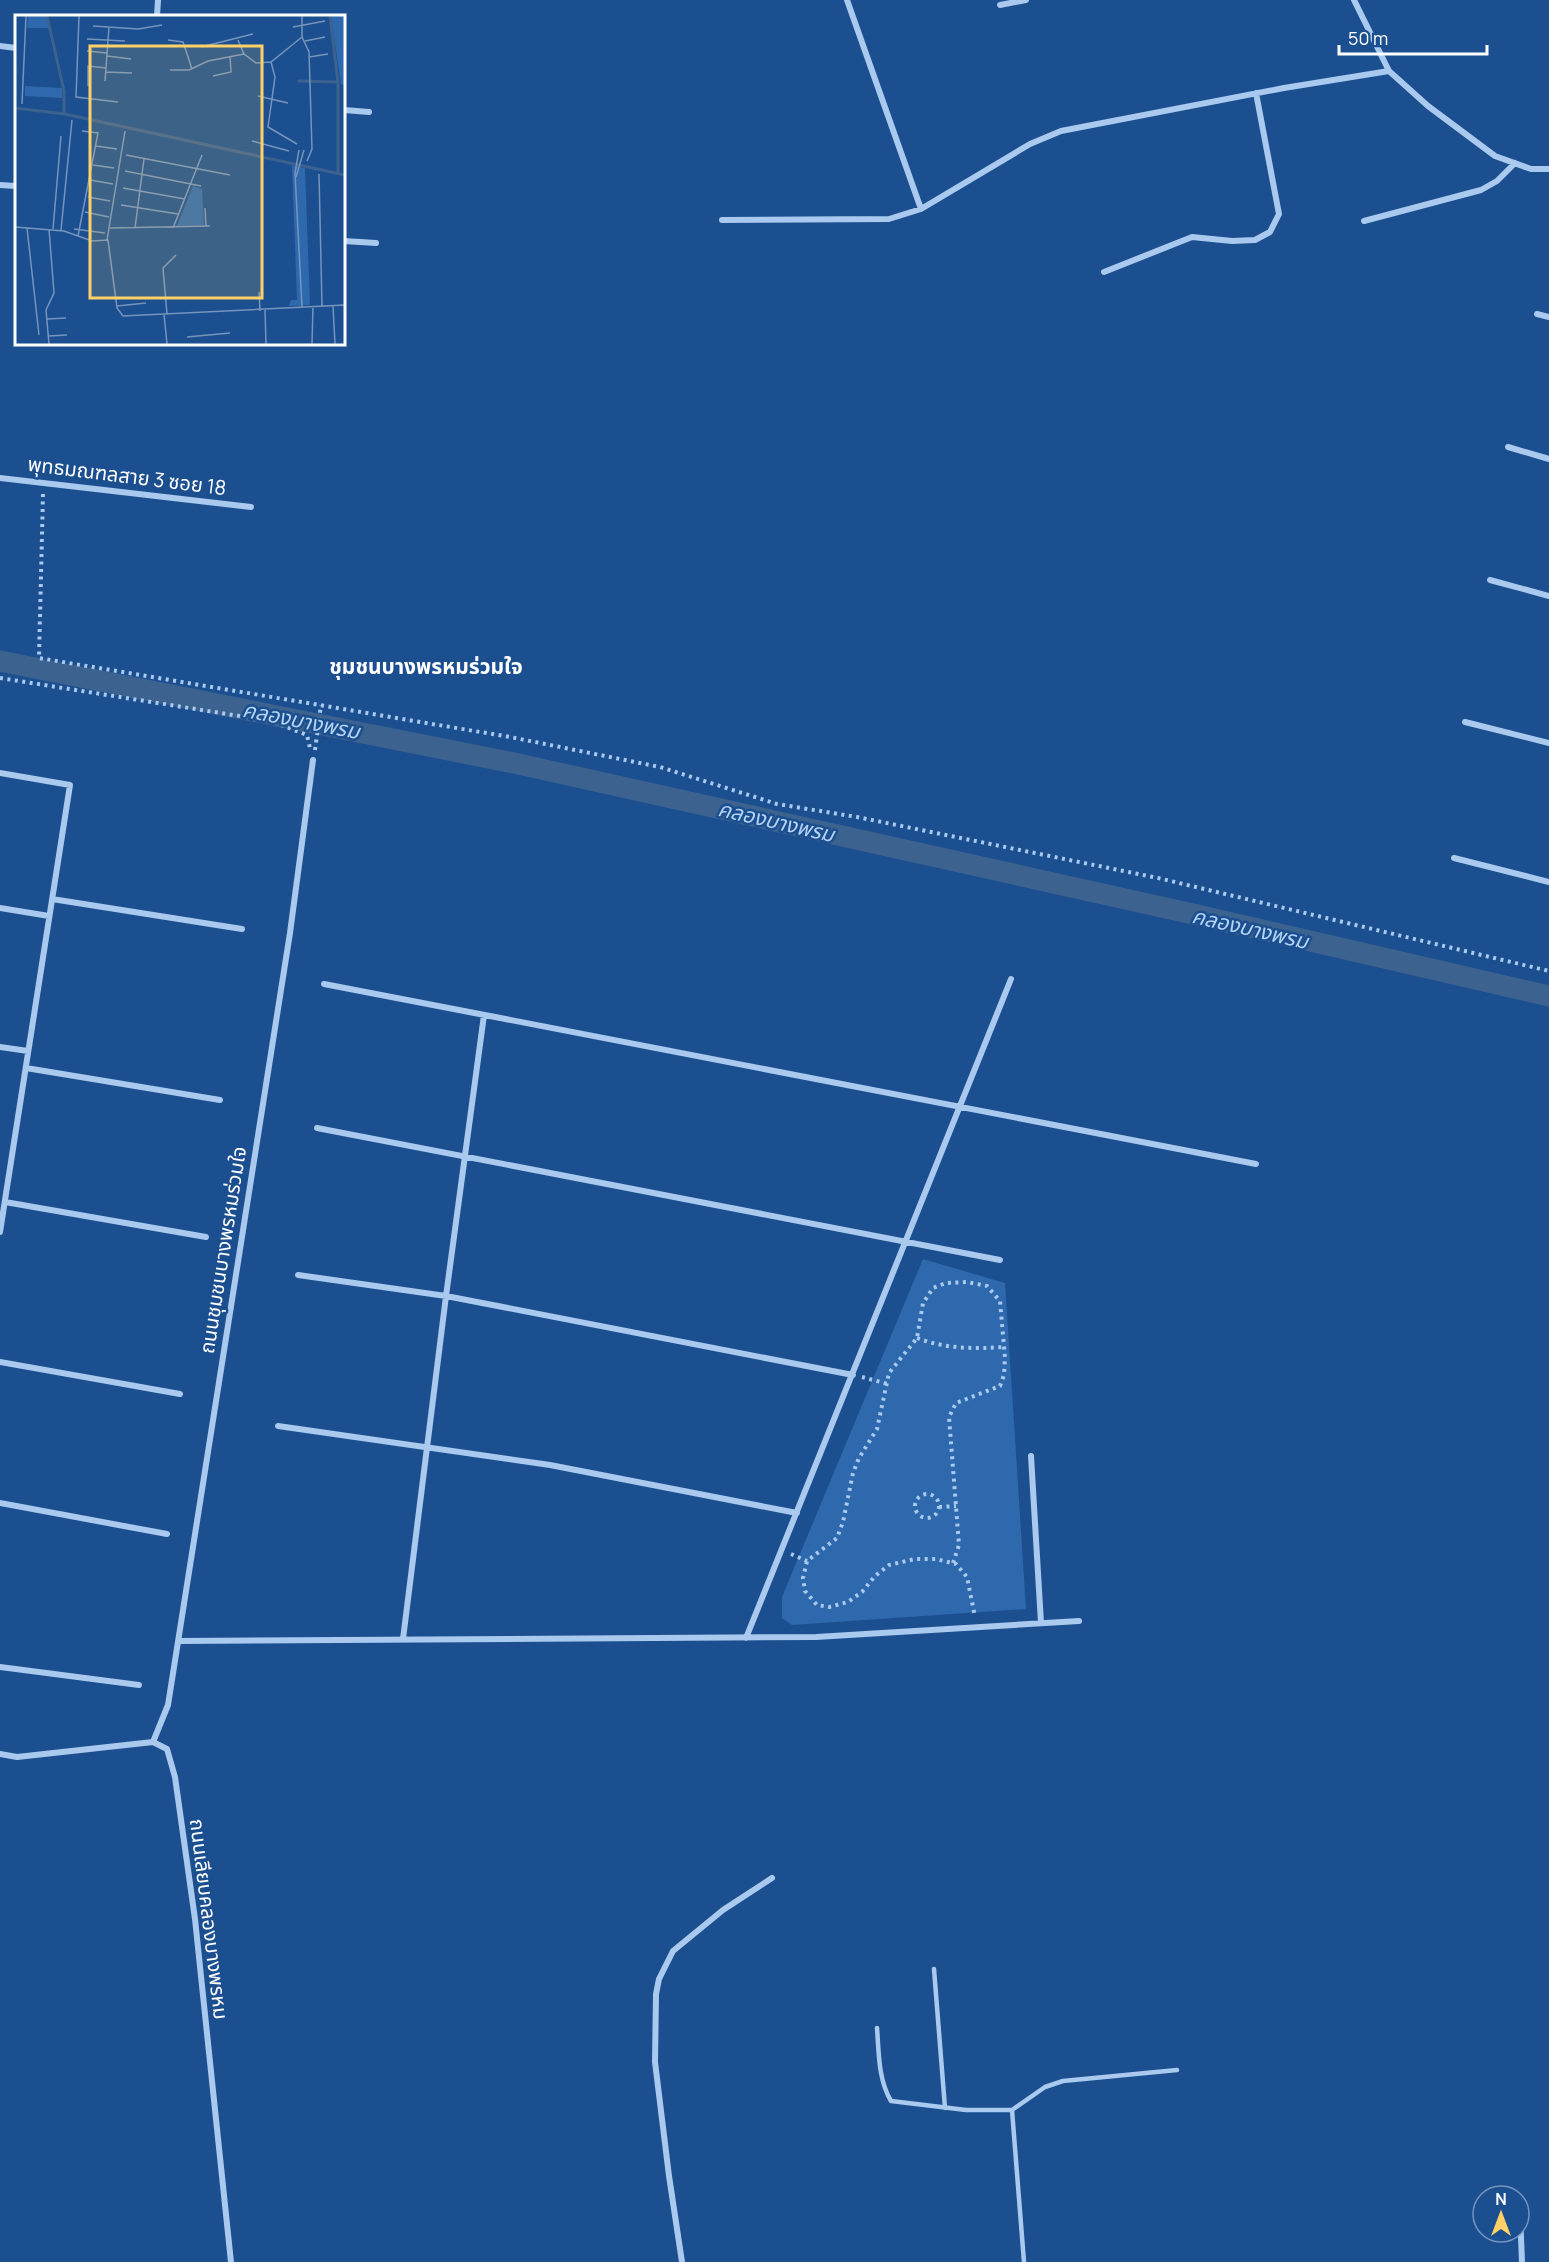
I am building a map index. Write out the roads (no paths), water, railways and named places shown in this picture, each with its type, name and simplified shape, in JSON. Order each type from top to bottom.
[{"type":"street","points":[[157,15],[158,0]]},
{"type":"street","points":[[847,0],[921,208]]},
{"type":"street","points":[[1000,5],[1026,0]]},
{"type":"street","points":[[1354,0],[1389,71],[1428,106],[1495,156],[1531,169],[1549,169]]},
{"type":"street","points":[[0,46],[15,48]]},
{"type":"street","points":[[722,220],[889,219],[921,208],[1030,144],[1061,131],[1256,93],[1389,71]]},
{"type":"street","points":[[1104,272],[1192,237],[1232,241],[1255,240],[1270,232],[1279,214],[1256,93]]},
{"type":"street","points":[[345,110],[369,112]]},
{"type":"street","points":[[1364,221],[1480,189],[1497,181],[1515,163]]},
{"type":"street","points":[[0,185],[15,186]]},
{"type":"street","points":[[345,241],[376,243]]},
{"type":"street","points":[[1537,314],[1549,317]]},
{"type":"street","points":[[1508,447],[1549,459]]},
{"type":"street","name":"พุทธมณฑลสาย 3 ซอย 18","points":[[0,478],[250,507]]},
{"type":"street","points":[[1490,580],[1549,596]]},
{"type":"street","points":[[1466,722],[1549,743]]},
{"type":"street","name":"ถนนชุมชนบางพรหมร่วมใจ","points":[[153,1742],[168,1705],[286,956],[314,760]]},
{"type":"street","points":[[0,773],[70,785],[26,1068],[4,1186],[5,1202],[0,1232]]},
{"type":"street","points":[[1454,858],[1549,882]]},
{"type":"street","points":[[52,899],[242,928]]},
{"type":"street","points":[[0,908],[49,916]]},
{"type":"street","points":[[746,1638],[1011,979]]},
{"type":"street","points":[[324,984],[1256,1164]]},
{"type":"street","points":[[403,1639],[484,1015]]},
{"type":"street","points":[[0,1047],[28,1051]]},
{"type":"street","points":[[26,1068],[220,1100]]},
{"type":"street","points":[[317,1128],[1000,1260]]},
{"type":"street","points":[[5,1202],[206,1238]]},
{"type":"street","points":[[298,1275],[446,1296],[853,1375]]},
{"type":"street","points":[[0,1362],[180,1394]]},
{"type":"street","points":[[278,1426],[550,1465],[797,1513]]},
{"type":"street","points":[[1031,1456],[1041,1623]]},
{"type":"street","points":[[0,1503],[167,1534]]},
{"type":"street","points":[[178,1641],[816,1637],[1079,1621]]},
{"type":"street","points":[[0,1667],[139,1685]]},
{"type":"street","points":[[0,1754],[17,1757],[153,1742]]},
{"type":"street","name":"ถนนเลียบคลองบางพรหม","points":[[153,1742],[167,1749],[176,1789],[195,1919],[231,2262]]},
{"type":"street","points":[[682,2262],[655,2062],[656,1994],[659,1979],[673,1951],[723,1911],[772,1878]]},
{"type":"street","points":[[1521,2244],[1522,2262]]},
{"type":"lane","points":[[934,1969],[945,2108]]},
{"type":"lane","points":[[877,2028],[881,2074],[885,2090],[891,2101],[945,2108],[1012,2110],[1046,2087],[1063,2081],[1177,2070]]},
{"type":"lane","points":[[1012,2110],[1024,2262]]},
{"type":"waterway","name":"คลองบางพรม","points":[[0,661],[514,763],[1193,914],[1549,996]]},
{"type":"district","name":"ชุมชนบางพรหมร่วมใจ","points":[[426,667]]}]
